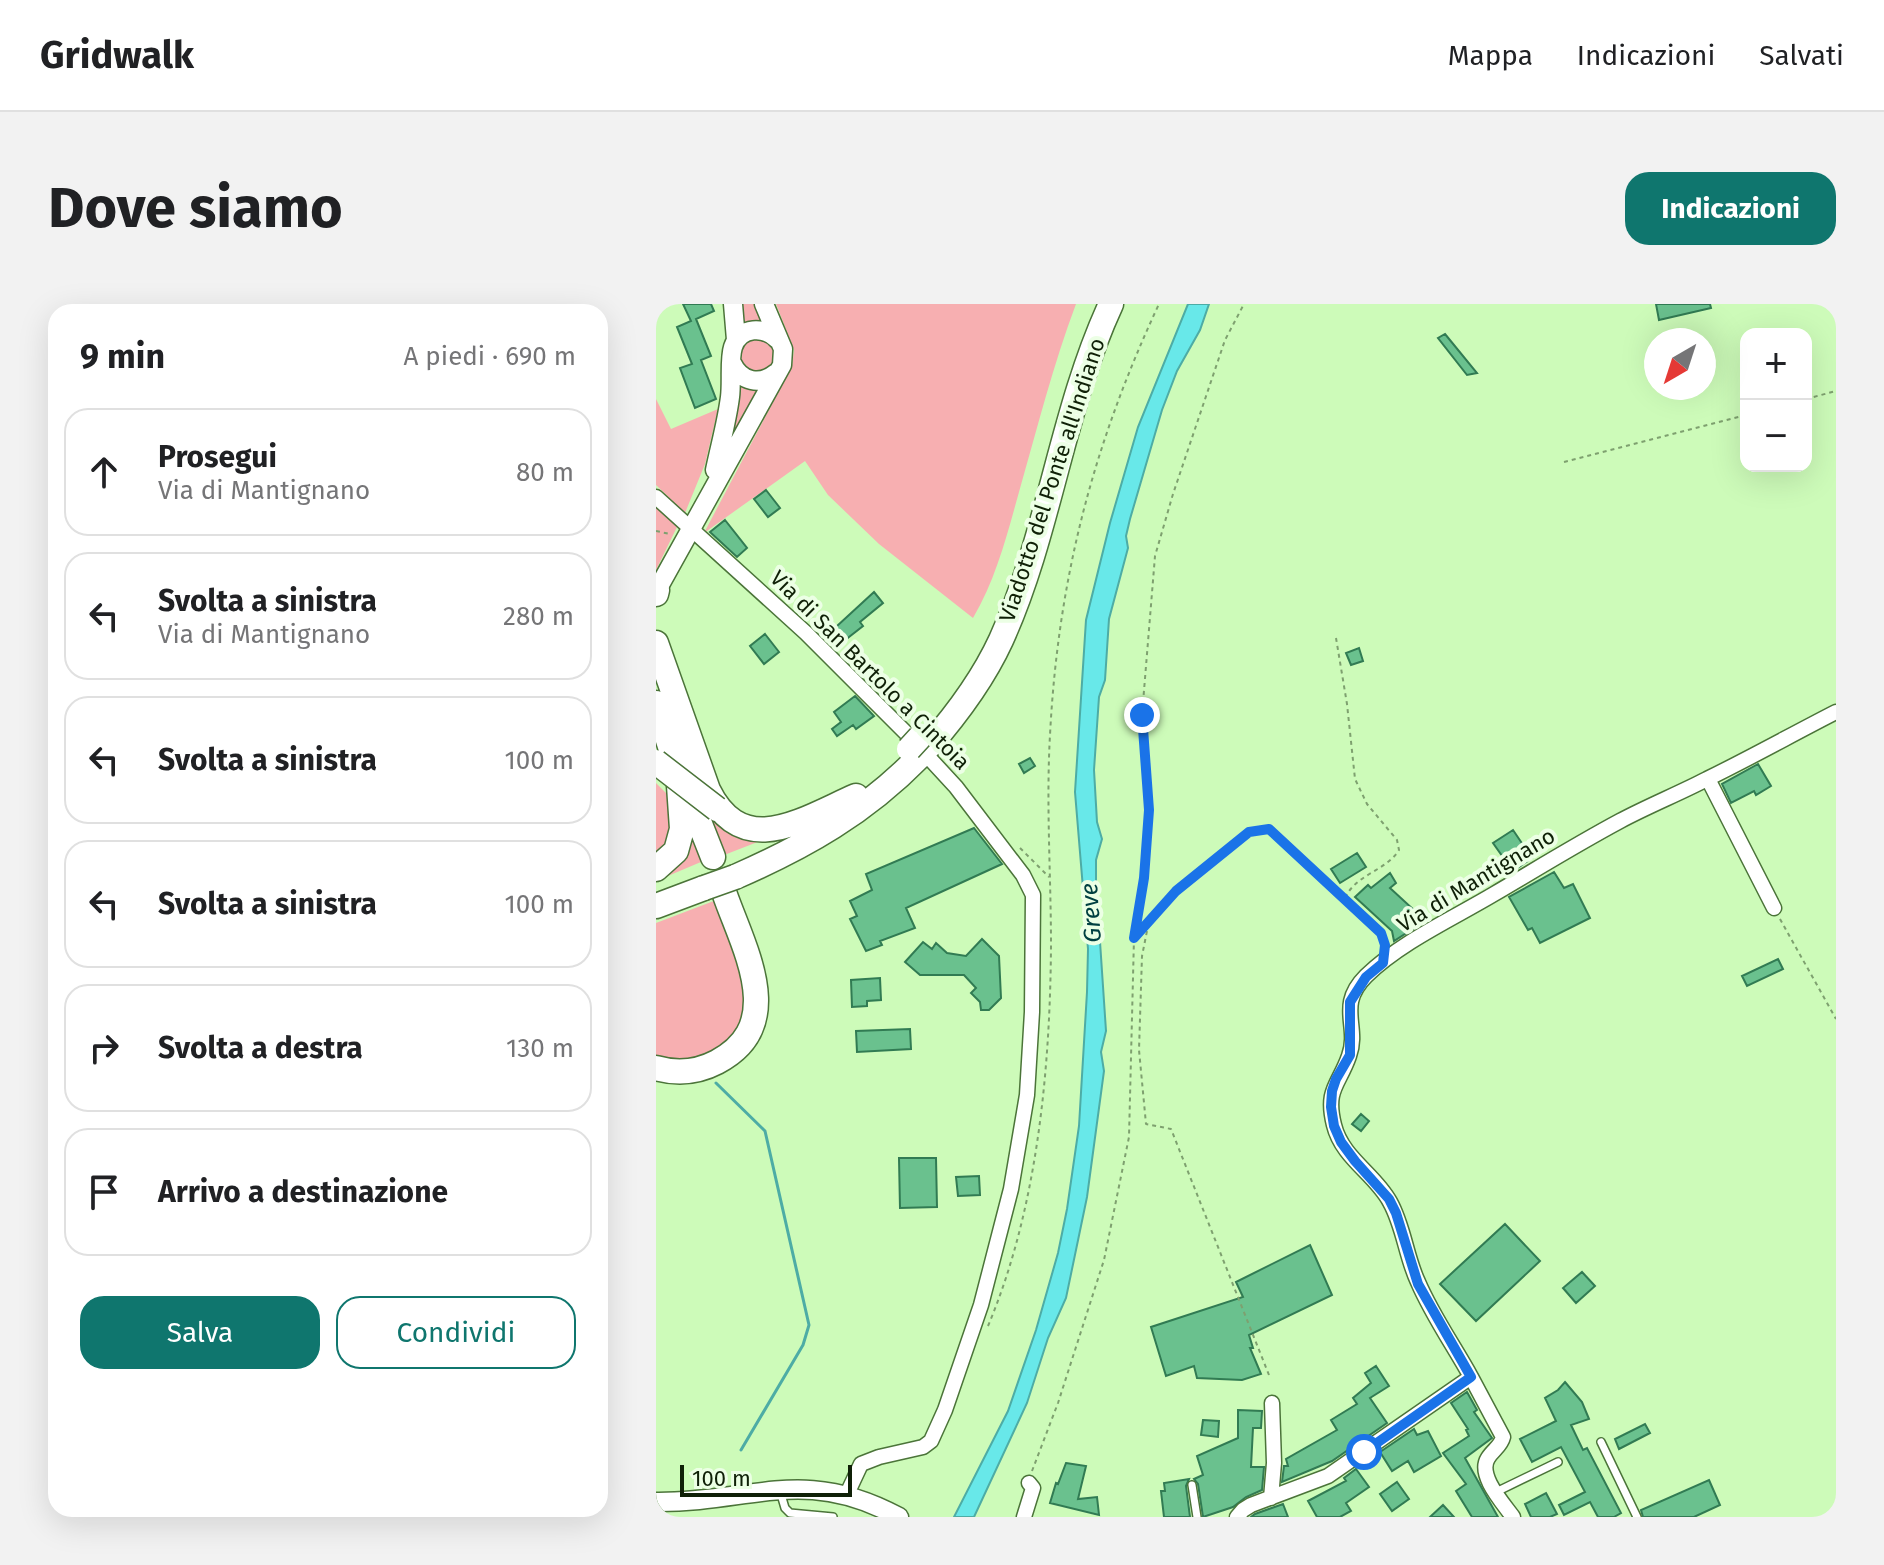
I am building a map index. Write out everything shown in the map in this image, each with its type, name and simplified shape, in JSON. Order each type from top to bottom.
[{"type":"highway","name":"Viadotto del Ponte all'Indiano","points":[[656,912],[664,898],[718,876],[777,859],[844,822],[893,784],[971,665],[1001,600],[1071,365],[1095,304]]},
{"type":"highway","name":"Viadotto del Ponte all'Indiano","points":[[718,876],[805,829],[856,796],[963,705],[1001,640],[1028,567],[1078,390],[1111,304]]},
{"type":"highway","points":[[656,643],[717,809]]},
{"type":"highway","points":[[656,703],[663,770],[678,799],[682,822],[680,843],[673,855],[656,869]]},
{"type":"highway","points":[[663,770],[740,825],[768,831],[786,827],[856,796]]},
{"type":"highway","points":[[656,1068],[678,1072],[710,1066],[736,1048],[752,1024],[757,997],[755,976],[718,876],[663,770]]},
{"type":"street","points":[[733,304],[736,340]]},
{"type":"street","points":[[656,592],[682,533],[711,490],[783,360],[783,349],[764,304]]},
{"type":"street","points":[[711,490],[730,399],[732,349],[736,340],[744,333],[755,330],[765,331],[778,340]]},
{"type":"street","points":[[732,363],[738,373],[748,380],[766,380],[776,373]]},
{"type":"street","name":"Via di San Bartolo a Cintoia","points":[[656,497],[682,533],[806,633],[917,745],[956,787],[1031,889],[1034,945],[1030,1052],[1021,1140],[981,1305],[931,1441],[923,1447],[861,1464],[847,1494]]},
{"type":"street","name":"Via di Mantignano","points":[[1496,1492],[1484,1465],[1503,1437],[1418,1284],[1389,1199],[1355,1161],[1334,1126],[1332,1091],[1350,1055],[1350,1002],[1366,977],[1414,942],[1595,836],[1836,712]]},
{"type":"street","points":[[1708,779],[1774,908]]},
{"type":"street","points":[[1237,1517],[1243,1510],[1316,1482],[1340,1469],[1471,1377]]},
{"type":"street","points":[[1271,1498],[1274,1463],[1272,1403]]},
{"type":"street","points":[[1024,1517],[1033,1488],[1030,1477]]},
{"type":"street","points":[[656,1502],[780,1489],[816,1489],[847,1494],[899,1517]]},
{"type":"street","points":[[1496,1492],[1513,1517]]},
{"type":"lane","points":[[1601,1442],[1637,1517]]},
{"type":"lane","points":[[1496,1492],[1558,1462]]},
{"type":"lane","points":[[1192,1485],[1197,1517]]},
{"type":"lane","points":[[780,1489],[785,1508],[790,1513],[833,1517]]},
{"type":"path","points":[[988,1328],[1019,1226],[1039,1128],[1048,1038],[1050,734],[1059,634],[1076,533],[1102,441],[1159,304]]},
{"type":"path","points":[[1030,1477],[1058,1403],[1104,1260],[1129,1137],[1134,938],[1144,878],[1149,810],[1142,715],[1155,556],[1225,340],[1244,304]]},
{"type":"path","points":[[1812,397],[1836,391]]},
{"type":"path","points":[[1564,462],[1740,417]]},
{"type":"path","points":[[656,531],[682,533]]},
{"type":"path","points":[[1336,638],[1355,779],[1367,804],[1397,840],[1399,850],[1393,860],[1350,886],[1345,898]]},
{"type":"path","points":[[1134,938],[1176,891],[1249,832],[1269,829],[1381,933],[1385,945],[1383,963]]},
{"type":"path","points":[[1028,856],[1049,877]]},
{"type":"path","points":[[1774,908],[1836,1019]]},
{"type":"path","points":[[1149,921],[1142,956],[1139,1050],[1146,1124],[1171,1129],[1269,1375]]},
{"type":"shaded area","points":[[738,304],[758,304],[765,324],[740,327]]},
{"type":"shaded area","points":[[776,304],[1076,304],[1000,556],[973,618],[879,544],[828,495],[805,461],[704,533],[792,366],[794,350]]},
{"type":"shaded area","points":[[758,336],[770,342],[776,354],[770,366],[758,372],[746,366],[740,354],[746,342]]},
{"type":"shaded area","points":[[736,377],[761,385],[730,446]]},
{"type":"shaded area","points":[[656,399],[671,429],[718,409],[705,464],[685,513],[656,485]]},
{"type":"shaded area","points":[[656,502],[677,527],[656,570]]},
{"type":"shaded area","points":[[656,783],[670,797],[674,836],[656,864]]},
{"type":"shaded area","points":[[698,801],[765,839],[719,857]]},
{"type":"shaded area","points":[[689,827],[708,859],[656,881],[656,876]]},
{"type":"shaded area","points":[[719,899],[750,977],[749,1016],[715,1058],[656,1061],[656,923]]},
{"type":"water","name":"Greve","points":[[1188,304],[1209,304],[1162,410],[1130,519],[1126,536],[1128,548],[1109,619],[1105,680],[1099,697],[1094,770],[1097,822],[1102,839],[1096,860],[1096,882],[1106,1031],[1101,1052],[1104,1071],[1087,1197],[1066,1298],[1048,1338],[1027,1403],[974,1517],[954,1517],[1008,1411],[1036,1330],[1067,1209],[1079,1126],[1087,992],[1088,949],[1075,792],[1086,620],[1138,427]]},
{"type":"building","points":[[683,304],[711,304],[714,311],[696,319],[711,356],[701,360],[716,399],[695,408],[680,368],[692,364],[677,327],[691,321]]},
{"type":"building","points":[[1656,304],[1710,304],[1711,308],[1659,320]]},
{"type":"building","points":[[1445,334],[1477,373],[1467,375],[1438,338]]},
{"type":"building","points":[[766,490],[780,508],[768,517],[754,499]]},
{"type":"building","points":[[725,520],[747,548],[737,557],[710,532]]},
{"type":"building","points":[[874,592],[883,603],[860,622],[863,626],[835,648],[825,637]]},
{"type":"building","points":[[765,634],[779,652],[764,664],[750,646]]},
{"type":"building","points":[[1359,648],[1363,661],[1351,665],[1346,653]]},
{"type":"building","points":[[855,696],[874,716],[856,729],[853,725],[837,736],[832,729],[841,722],[834,712]]},
{"type":"building","points":[[1030,758],[1035,766],[1024,773],[1019,764]]},
{"type":"building","points":[[1758,764],[1771,786],[1756,795],[1754,791],[1731,803],[1722,784]]},
{"type":"building","points":[[974,828],[1002,864],[906,908],[915,928],[880,941],[882,945],[866,951],[850,919],[857,916],[850,901],[872,890],[866,874]]},
{"type":"building","points":[[1513,830],[1532,858],[1519,867],[1511,855],[1505,860],[1493,843]]},
{"type":"building","points":[[1357,853],[1366,867],[1340,883],[1331,869]]},
{"type":"building","points":[[1554,872],[1564,888],[1573,884],[1590,918],[1540,943],[1532,928],[1528,930],[1509,897]]},
{"type":"building","points":[[1390,873],[1396,883],[1390,888],[1414,910],[1407,919],[1414,928],[1394,941],[1392,931],[1355,897],[1368,885],[1371,888]]},
{"type":"building","points":[[982,939],[999,956],[1001,998],[989,1010],[981,1010],[980,1002],[971,993],[976,988],[964,975],[920,975],[905,962],[923,942],[932,949],[936,943],[947,953],[966,956]]},
{"type":"building","points":[[1778,959],[1783,969],[1747,986],[1742,976]]},
{"type":"building","points":[[880,978],[881,1000],[867,1001],[867,1006],[852,1007],[851,980]]},
{"type":"building","points":[[910,1029],[911,1049],[857,1052],[856,1031]]},
{"type":"building","points":[[1361,1114],[1369,1121],[1361,1131],[1352,1124]]},
{"type":"building","points":[[899,1158],[936,1158],[937,1207],[900,1208]]},
{"type":"building","points":[[979,1176],[980,1195],[958,1196],[956,1177]]},
{"type":"building","points":[[1505,1224],[1540,1261],[1476,1321],[1440,1284]]},
{"type":"building","points":[[1310,1245],[1332,1295],[1249,1335],[1253,1348],[1250,1348],[1261,1374],[1242,1380],[1197,1378],[1194,1366],[1166,1376],[1151,1327],[1243,1297],[1236,1282]]},
{"type":"building","points":[[1582,1272],[1595,1286],[1576,1303],[1563,1288]]},
{"type":"building","points":[[1376,1366],[1389,1386],[1370,1398],[1387,1423],[1332,1461],[1282,1482],[1284,1466],[1288,1466],[1286,1459],[1337,1430],[1331,1420],[1357,1404],[1353,1398],[1371,1383],[1365,1373]]},
{"type":"building","points":[[1565,1382],[1582,1402],[1589,1419],[1571,1425],[1583,1450],[1587,1448],[1621,1513],[1614,1517],[1598,1517],[1590,1502],[1564,1515],[1559,1505],[1585,1492],[1561,1447],[1532,1462],[1520,1439],[1556,1421],[1545,1398]]},
{"type":"building","points":[[1467,1392],[1477,1410],[1474,1412],[1492,1438],[1465,1458],[1498,1517],[1472,1517],[1456,1491],[1466,1484],[1443,1453],[1469,1436],[1468,1429],[1451,1403]]},
{"type":"building","points":[[1238,1410],[1262,1411],[1261,1428],[1253,1428],[1251,1467],[1264,1467],[1262,1490],[1233,1507],[1203,1517],[1198,1484],[1194,1479],[1203,1475],[1197,1456],[1238,1438]]},
{"type":"building","points":[[1203,1420],[1219,1421],[1218,1437],[1201,1435]]},
{"type":"building","points":[[1645,1424],[1650,1433],[1619,1449],[1615,1439]]},
{"type":"building","points":[[1414,1429],[1417,1435],[1428,1431],[1441,1456],[1414,1472],[1408,1461],[1392,1471],[1380,1452]]},
{"type":"building","points":[[1066,1463],[1086,1466],[1078,1499],[1097,1497],[1099,1515],[1050,1503]]},
{"type":"building","points":[[1356,1469],[1369,1487],[1346,1503],[1351,1511],[1340,1517],[1317,1517],[1308,1501],[1346,1481],[1344,1478]]},
{"type":"building","points":[[1189,1479],[1186,1486],[1190,1517],[1164,1517],[1161,1491],[1165,1491],[1164,1483]]},
{"type":"building","points":[[1709,1480],[1720,1505],[1694,1517],[1643,1517],[1641,1510]]},
{"type":"building","points":[[1397,1482],[1409,1499],[1392,1511],[1380,1494]]},
{"type":"building","points":[[1546,1493],[1557,1514],[1531,1517],[1525,1504]]},
{"type":"building","points":[[1283,1504],[1288,1517],[1251,1517],[1255,1514]]},
{"type":"building","points":[[1443,1505],[1454,1517],[1430,1517]]},
{"type":"waterway","points":[[716,1083],[765,1131],[809,1325],[803,1345],[741,1450]]},
{"type":"route","points":[[1142,715],[1149,810],[1144,878],[1134,938],[1176,891],[1249,832],[1269,829],[1381,933],[1385,945],[1383,963],[1366,977],[1350,1002],[1350,1055],[1332,1091],[1334,1126],[1355,1161],[1389,1199],[1418,1284],[1471,1377],[1364,1452]]}]
